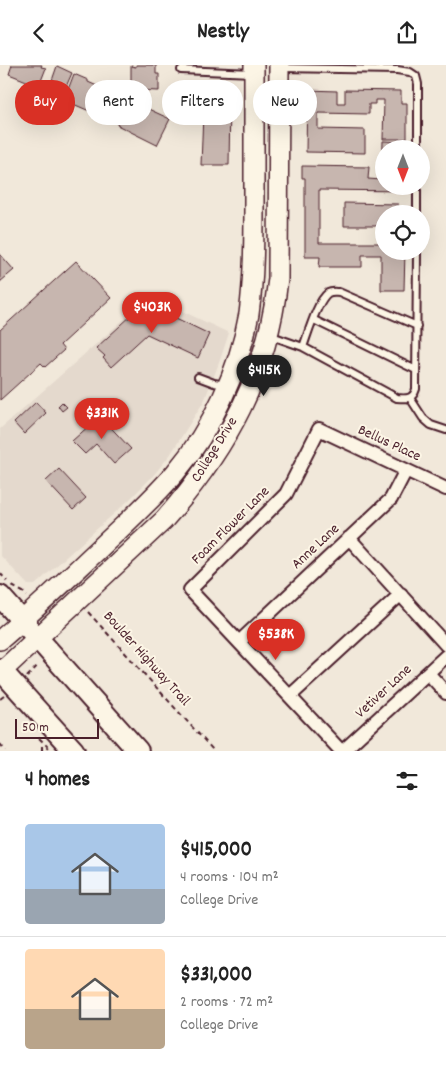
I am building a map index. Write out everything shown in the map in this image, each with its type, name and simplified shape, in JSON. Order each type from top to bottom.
[{"type":"main road","points":[[254,69],[279,67]]},
{"type":"main road","name":"College Drive","points":[[1,670],[164,520],[182,499],[221,445],[248,393],[269,335],[278,279],[279,67]]},
{"type":"main road","name":"College Drive","points":[[0,640],[22,622],[150,501],[175,473],[211,421],[227,385],[242,341],[248,316],[253,263],[254,69]]},
{"type":"main road","points":[[253,263],[264,277],[259,325],[269,335]]},
{"type":"main road","points":[[227,385],[248,393]]},
{"type":"main road","points":[[0,596],[138,751]]},
{"type":"main road","points":[[1,670],[74,751]]},
{"type":"street","name":"Bellus Place","points":[[319,429],[446,489]]},
{"type":"street","name":"Foam Flower Lane","points":[[239,642],[190,590],[286,494],[319,429]]},
{"type":"street","name":"Anne Lane","points":[[239,642],[391,499],[406,470]]},
{"type":"street","points":[[349,538],[446,645]]},
{"type":"street","points":[[290,696],[400,594]]},
{"type":"street","points":[[239,642],[342,751]]},
{"type":"street","name":"Vetiver Lane","points":[[342,751],[446,656]]},
{"type":"street","points":[[428,673],[446,693]]},
{"type":"lane","points":[[279,67],[397,70],[416,75],[418,84],[418,140]]},
{"type":"lane","points":[[181,70],[254,69]]},
{"type":"lane","points":[[269,335],[303,347],[397,398],[410,398],[414,395],[416,389],[417,260]]},
{"type":"lane","points":[[303,347],[321,301],[326,294],[332,291],[340,292],[416,326]]},
{"type":"lane","points":[[314,320],[416,370]]},
{"type":"lane","points":[[198,377],[214,383],[227,385]]},
{"type":"lane","points":[[410,398],[422,418],[431,425],[446,430]]},
{"type":"path","points":[[0,573],[9,584],[23,591],[37,608]]},
{"type":"path","name":"Boulder Highway Trail","points":[[86,609],[214,751]]},
{"type":"path","points":[[25,680],[37,666]]},
{"type":"path","points":[[39,738],[50,750],[52,748]]},
{"type":"path","points":[[42,742],[42,751]]},
{"type":"path","points":[[0,744],[6,751]]},
{"type":"shaded area","points":[[150,296],[229,333],[204,401],[170,455],[152,477],[35,585],[28,585],[0,555],[0,429]]},
{"type":"building","points":[[12,65],[42,65],[41,67],[46,68],[41,80],[24,80],[9,74]]},
{"type":"building","points":[[136,65],[156,65],[156,74],[159,74],[159,91],[152,91],[152,80],[131,80],[131,66],[136,67]]},
{"type":"building","points":[[57,66],[72,73],[69,80],[52,80]]},
{"type":"building","points":[[74,74],[88,80],[85,80],[85,109],[75,105],[75,80],[72,80]]},
{"type":"building","points":[[317,90],[337,91],[337,103],[345,103],[345,90],[401,91],[401,103],[407,103],[407,139],[383,139],[384,100],[375,100],[375,104],[369,104],[369,114],[318,113],[318,129],[365,130],[365,153],[306,152],[306,125],[317,125]]},
{"type":"building","points":[[152,111],[162,115],[162,125],[167,125],[157,145],[117,125],[152,125]]},
{"type":"building","points":[[203,125],[230,125],[229,165],[201,165]]},
{"type":"building","points":[[302,166],[369,167],[368,179],[375,180],[375,191],[319,190],[319,243],[375,243],[375,255],[362,255],[362,267],[319,267],[320,257],[305,257],[305,178],[302,178]]},
{"type":"building","points":[[344,203],[398,204],[375,205],[375,226],[344,226]]},
{"type":"building","points":[[0,254],[14,270],[0,282]]},
{"type":"building","points":[[381,260],[405,260],[404,290],[381,290]]},
{"type":"building","points":[[76,261],[111,298],[60,345],[64,350],[45,367],[41,363],[0,400],[0,330]]},
{"type":"building","points":[[145,303],[209,334],[198,358],[147,334],[111,367],[103,358],[105,356],[96,348]]},
{"type":"building","points":[[36,402],[46,413],[24,434],[14,423]]},
{"type":"building","points":[[62,402],[67,407],[62,411],[58,406]]},
{"type":"building","points":[[100,416],[131,449],[114,464],[96,444],[85,454],[72,441]]},
{"type":"building","points":[[59,469],[86,498],[73,510],[46,481]]}]
